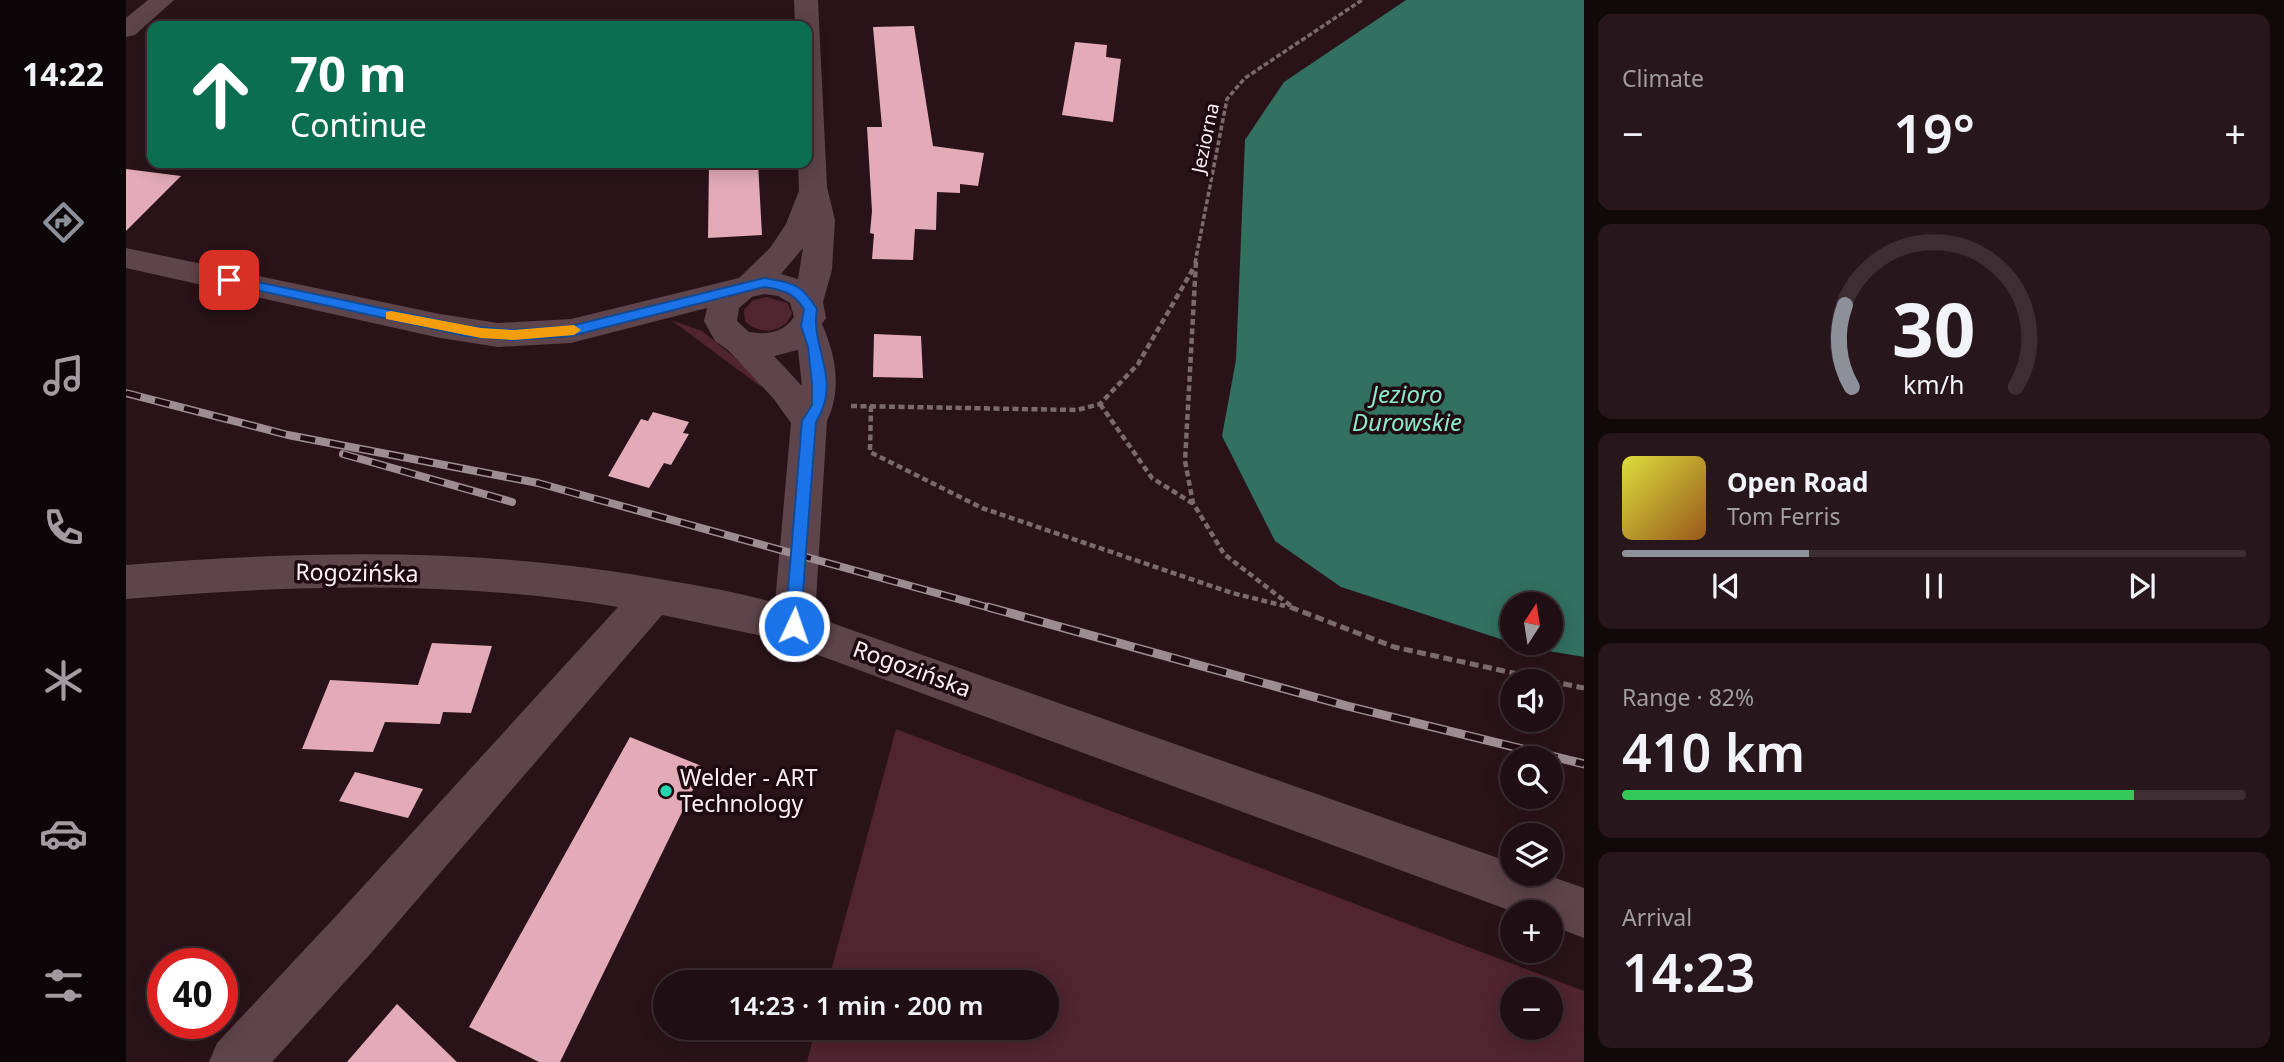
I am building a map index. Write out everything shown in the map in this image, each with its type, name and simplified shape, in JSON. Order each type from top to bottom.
[{"type":"street","points":[[126,30],[162,0]]},
{"type":"street","points":[[806,0],[807,21]]},
{"type":"street","points":[[666,309],[770,346],[798,336],[807,313],[816,270],[820,220],[813,187],[812,160]]},
{"type":"street","points":[[809,421],[785,389],[731,333],[721,312],[726,302],[777,260],[801,230],[813,187]]},
{"type":"street","points":[[126,258],[481,333],[514,335],[571,331],[764,283],[790,287],[807,313],[820,384],[819,405],[809,421],[794,626]]},
{"type":"street","name":"Rogozińska","points":[[126,582],[303,571],[523,579],[654,595],[794,626],[1584,913]]},
{"type":"street","points":[[236,1062],[355,933],[654,595]]},
{"type":"path","name":"Jeziorna","points":[[1195,265],[1227,99],[1245,78],[1362,0]]},
{"type":"path","points":[[848,406],[1077,410],[1100,404],[1138,363],[1195,265]]},
{"type":"path","points":[[1195,265],[1185,461],[1193,503],[1224,554],[1290,607]]},
{"type":"path","points":[[1100,404],[1152,478],[1193,503]]},
{"type":"path","points":[[871,406],[870,452],[982,508],[1232,593],[1290,607],[1394,647],[1500,670]]},
{"type":"path","points":[[1563,684],[1584,688]]},
{"type":"shaded area","points":[[767,297],[787,303],[792,313],[789,320],[778,328],[757,329],[745,321],[744,310],[753,300]]},
{"type":"shaded area","points":[[671,320],[702,331],[770,386],[760,386]]},
{"type":"shaded area","points":[[896,729],[1500,959],[1500,963],[1510,963],[1547,977],[1500,977],[1500,1040],[1563,1040],[1563,983],[1584,991],[1584,1062],[807,1062],[813,1040],[1059,1040],[1059,970],[831,970]]},
{"type":"water","name":"Jezioro Durowskie","points":[[1406,0],[1584,0],[1584,657],[1563,653],[1563,592],[1500,592],[1500,639],[1341,587],[1275,541],[1222,436],[1236,360],[1245,140],[1284,82]]},
{"type":"building","points":[[914,26],[933,146],[984,153],[978,186],[960,184],[960,193],[937,192],[936,230],[915,229],[913,260],[872,259],[874,234],[870,233],[872,211],[867,127],[882,127],[873,27]]},
{"type":"building","points":[[1075,42],[1107,45],[1106,57],[1121,59],[1113,122],[1062,115]]},
{"type":"building","points":[[709,168],[758,168],[762,235],[708,238]]},
{"type":"building","points":[[126,169],[181,176],[126,231]]},
{"type":"building","points":[[874,334],[921,336],[923,378],[873,377]]},
{"type":"building","points":[[653,412],[689,422],[683,433],[689,434],[671,465],[664,463],[649,488],[608,476],[641,419],[648,421]]},
{"type":"building","points":[[432,643],[492,646],[471,713],[443,712],[440,724],[385,722],[373,752],[302,749],[330,680],[418,685]]},
{"type":"building","points":[[630,737],[704,767],[560,1062],[539,1062],[469,1027]]},
{"type":"building","points":[[355,772],[423,789],[408,818],[339,801]]},
{"type":"building","points":[[397,1004],[457,1062],[347,1062]]},
{"type":"railway","points":[[126,393],[288,435],[538,483],[994,609]]},
{"type":"railway","points":[[343,454],[512,502]]},
{"type":"railway","points":[[988,607],[1347,706],[1584,764]]},
{"type":"slow traffic","points":[[391,315],[481,333],[514,335],[574,330]]},
{"type":"place","name":"Welder - ART Technology","points":[[666,791]]},
{"type":"route","points":[[229,280],[466,331],[514,335],[571,331],[764,283],[790,287],[800,293],[811,309],[807,326],[815,347],[820,384],[819,405],[809,421],[797,554],[794,626]]}]
